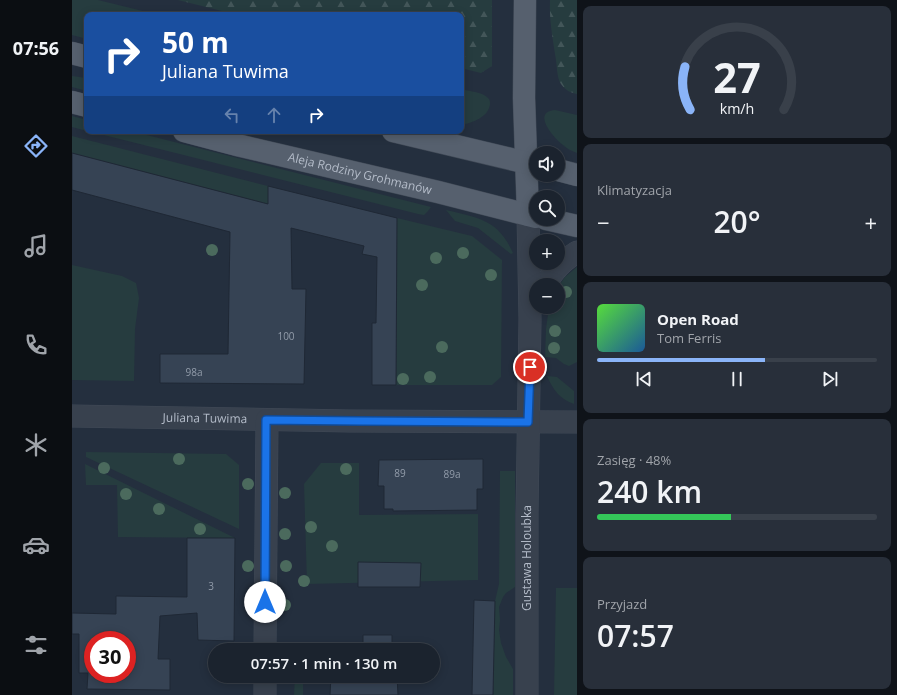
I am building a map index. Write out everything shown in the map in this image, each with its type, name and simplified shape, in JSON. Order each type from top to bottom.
[{"type":"main road","points":[[525,0],[524,98],[529,146]]},
{"type":"main road","points":[[72,53],[84,57]]},
{"type":"main road","points":[[72,102],[84,105]]},
{"type":"main road","name":"Aleja Rodziny Grohmanów","points":[[195,134],[529,215]]},
{"type":"main road","points":[[406,134],[529,164]]},
{"type":"main road","points":[[565,171],[577,174]]},
{"type":"main road","name":"Aleja Rodziny Grohmanów","points":[[565,223],[577,226]]},
{"type":"street","name":"Gustawa Holoubka","points":[[534,278],[537,226]]},
{"type":"street","points":[[549,278],[567,258],[577,252]]},
{"type":"street","name":"Gustawa Holoubka","points":[[526,695],[528,422],[533,314]]},
{"type":"street","name":"Juliana Tuwima","points":[[72,416],[350,421],[577,422]]},
{"type":"street","points":[[265,643],[266,420]]},
{"type":"street","points":[[265,683],[265,695]]},
{"type":"green space","points":[[72,0],[98,0],[147,12],[84,12],[84,38],[72,35]]},
{"type":"green space","points":[[178,0],[492,0],[492,66],[481,73],[464,69],[464,12],[226,12]]},
{"type":"green space","points":[[550,0],[577,0],[577,94],[566,90],[559,79],[551,22]]},
{"type":"green space","points":[[72,76],[84,78],[84,90],[72,87]]},
{"type":"green space","points":[[464,90],[483,94],[490,101],[487,112],[479,119],[464,124]]},
{"type":"green space","points":[[555,110],[577,115],[577,153],[568,149],[559,142],[550,131],[545,120],[545,115],[548,112]]},
{"type":"green space","points":[[72,116],[84,119],[84,130],[72,127]]},
{"type":"green space","points":[[100,134],[143,134],[431,207],[424,215]]},
{"type":"green space","points":[[72,136],[268,186],[268,204],[72,153]]},
{"type":"green space","points":[[446,210],[477,218],[494,227],[501,233],[513,253],[511,254],[478,228],[455,221]]},
{"type":"green space","points":[[397,218],[472,236],[502,260],[501,377],[492,385],[396,385]]},
{"type":"green space","points":[[72,265],[122,276],[136,283],[139,298],[135,329],[134,381],[72,380]]},
{"type":"green space","points":[[577,267],[577,362],[569,366],[556,358],[545,357],[548,314],[565,314],[565,277]]},
{"type":"green space","points":[[547,376],[557,377],[574,391],[574,404],[561,397],[552,386]]},
{"type":"green space","points":[[86,452],[226,454],[239,465],[239,529],[86,457]]},
{"type":"green space","points":[[321,463],[359,463],[359,515],[478,514],[478,580],[307,584],[304,484]]},
{"type":"green space","points":[[85,464],[235,538],[118,537],[117,485],[86,485]]},
{"type":"green space","points":[[500,471],[515,471],[515,587],[506,593],[499,607],[499,630],[501,643],[506,657],[513,669],[513,695],[493,695],[495,601],[499,584]]},
{"type":"green space","points":[[556,588],[577,588],[577,695],[554,695]]},
{"type":"green space","points":[[295,683],[303,683],[303,695],[294,695]]},
{"type":"building","points":[[72,153],[268,204],[268,186],[397,218],[396,385],[372,385],[372,323],[376,323],[377,257],[362,254],[364,246],[291,228],[292,289],[306,289],[304,384],[160,383],[160,354],[228,354],[230,232],[72,190]]},
{"type":"building","points":[[483,459],[483,489],[477,489],[477,510],[393,511],[393,509],[384,509],[384,486],[378,486],[379,460]]},
{"type":"building","points":[[187,538],[235,538],[234,641],[198,640],[197,613],[160,616],[158,659],[170,659],[170,690],[87,689],[87,683],[136,683],[136,631],[84,631],[84,673],[79,673],[79,634],[72,634],[72,613],[116,614],[116,596],[187,597]]},
{"type":"building","points":[[358,562],[421,563],[420,587],[358,587]]},
{"type":"building","points":[[474,600],[495,601],[493,695],[472,695]]},
{"type":"building","points":[[363,635],[392,635],[392,643],[363,643]]},
{"type":"building","points":[[331,683],[397,683],[398,695],[330,695]]},
{"type":"route","points":[[265,602],[266,420],[528,422],[530,367]]}]
